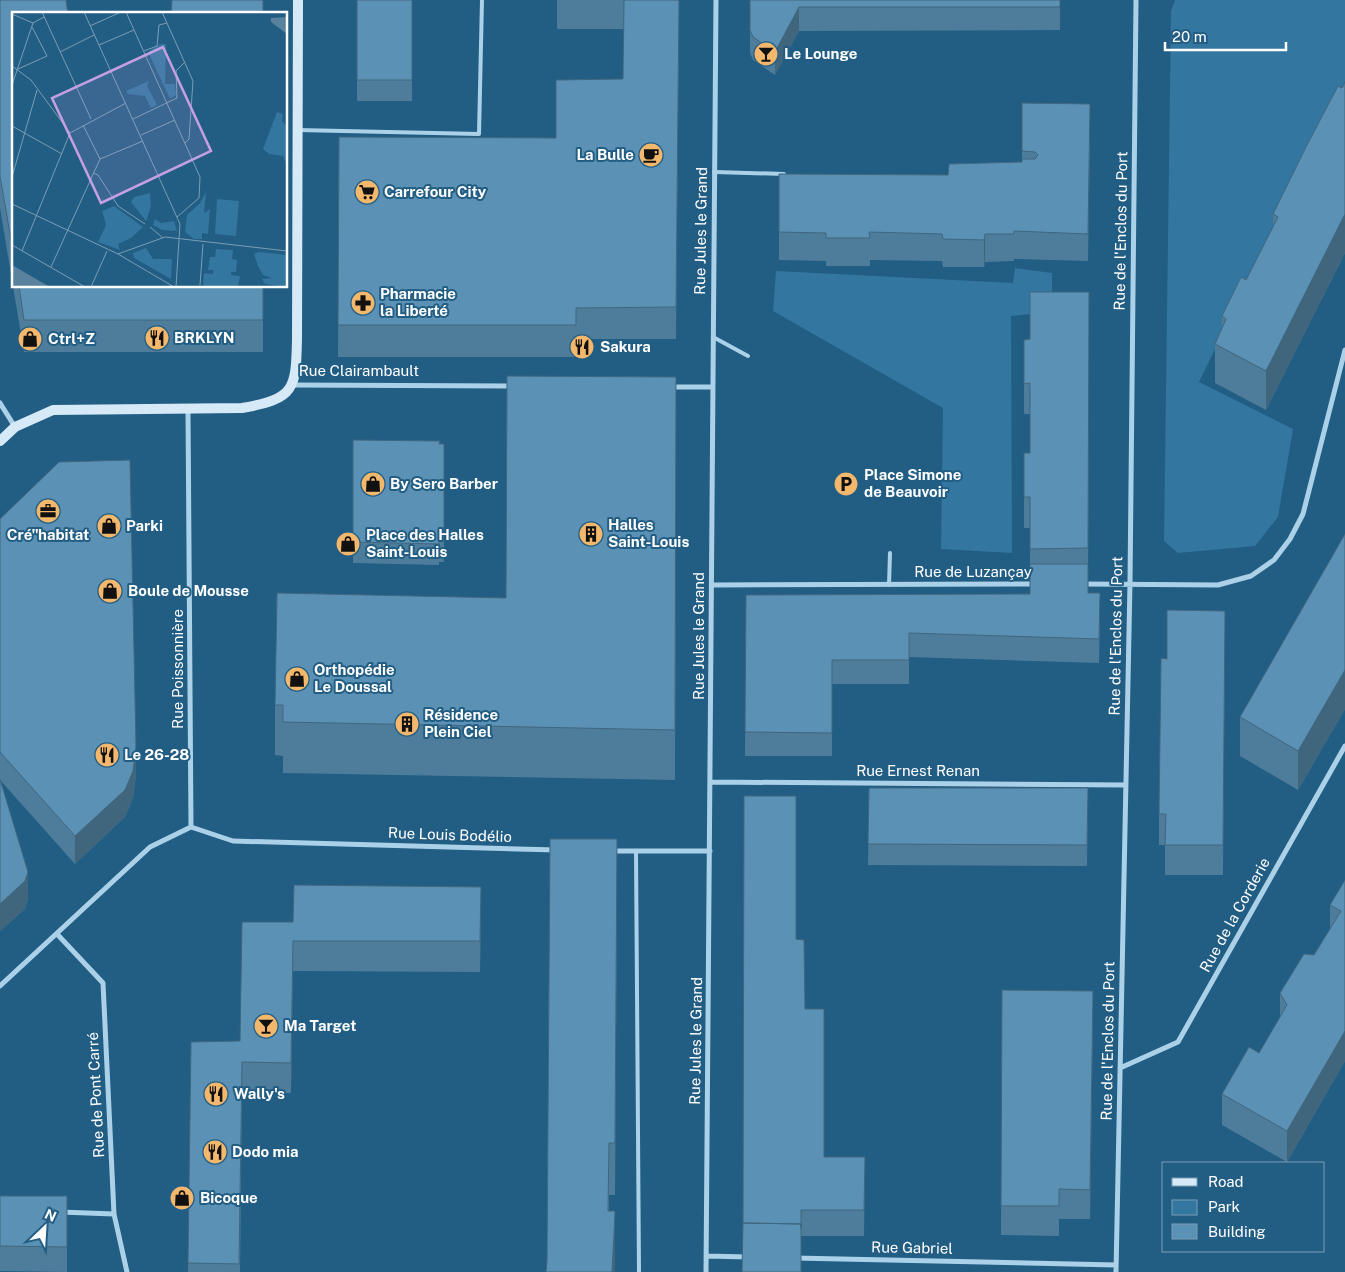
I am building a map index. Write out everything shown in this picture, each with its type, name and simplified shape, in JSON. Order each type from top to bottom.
[{"type":"street","points":[[293,385],[296,372],[298,0]]},
{"type":"street","name":"Rue Jules le Grand","points":[[706,1272],[716,0]]},
{"type":"street","name":"Rue de l'Enclos du Port","points":[[1116,1272],[1130,583],[1136,0]]},
{"type":"street","points":[[1072,584],[1218,585],[1251,576],[1274,560],[1290,539],[1303,514],[1345,350]]},
{"type":"street","name":"Rue Clairambault","points":[[0,442],[15,428],[53,410],[242,408],[264,404],[286,392],[293,385],[515,386]]},
{"type":"street","points":[[663,387],[713,387]]},
{"type":"street","points":[[0,403],[15,428]]},
{"type":"street","name":"Rue Poissonnière","points":[[188,410],[191,827]]},
{"type":"street","name":"Rue de Luzançay","points":[[712,585],[1043,584]]},
{"type":"street","name":"Rue de la Corderie","points":[[1120,1068],[1178,1042],[1345,746]]},
{"type":"street","name":"Rue Ernest Renan","points":[[711,782],[1126,784]]},
{"type":"street","points":[[0,986],[150,847],[191,827]]},
{"type":"street","name":"Rue Louis Bodélio","points":[[191,827],[233,841],[562,850]]},
{"type":"street","points":[[609,851],[710,851]]},
{"type":"street","name":"Rue de Pont Carré","points":[[57,934],[103,983],[114,1214],[127,1272]]},
{"type":"street","points":[[58,1212],[114,1214]]},
{"type":"street","points":[[706,1256],[757,1258]]},
{"type":"street","name":"Rue Gabriel","points":[[787,1258],[1116,1265]]},
{"type":"lane","points":[[297,130],[479,134],[482,0]]},
{"type":"lane","points":[[714,172],[794,175]]},
{"type":"lane","points":[[713,337],[748,356]]},
{"type":"lane","points":[[889,585],[890,553]]},
{"type":"lane","points":[[636,851],[639,1272]]},
{"type":"green space","points":[[1175,0],[1345,0],[1345,81],[1199,382],[1293,429],[1278,517],[1255,546],[1178,553],[1164,541],[1171,11]]},
{"type":"green space","points":[[1015,268],[1052,273],[1052,312],[1011,316],[1012,553],[941,549],[943,408],[773,311],[776,271],[1013,283]]},
{"type":"building","points":[[0,0],[66,0],[68,12],[12,12],[12,245],[0,176]]},
{"type":"building","points":[[172,0],[263,0],[263,12],[171,12]]},
{"type":"building","points":[[357,0],[412,0],[412,80],[357,80]]},
{"type":"building","points":[[624,0],[679,0],[676,307],[576,308],[576,325],[338,325],[339,137],[556,138],[556,80],[623,79]]},
{"type":"building","points":[[750,0],[1060,0],[1060,7],[799,7],[775,52],[753,37],[750,30]]},
{"type":"building","points":[[1345,82],[1345,214],[1266,371],[1215,344],[1226,319],[1222,316],[1241,277],[1246,280],[1278,217],[1273,214],[1307,145],[1338,86],[1342,88]]},
{"type":"building","points":[[1022,103],[1090,104],[1088,234],[1014,231],[1014,234],[985,234],[984,240],[943,239],[942,234],[869,232],[870,238],[826,238],[826,233],[779,232],[779,174],[948,175],[949,164],[1022,162],[1022,159],[1035,159],[1038,155],[1035,152],[1022,151]]},
{"type":"building","points":[[19,288],[263,288],[263,320],[24,320]]},
{"type":"building","points":[[1030,292],[1089,292],[1088,548],[1030,549],[1030,497],[1024,497],[1024,453],[1030,453],[1030,383],[1024,384],[1024,340],[1030,339]]},
{"type":"building","points":[[507,376],[676,377],[675,730],[283,722],[283,705],[275,705],[277,593],[506,598]]},
{"type":"building","points":[[353,440],[440,441],[439,444],[444,444],[444,541],[439,541],[439,544],[353,542]]},
{"type":"building","points":[[130,460],[136,746],[133,771],[125,790],[75,836],[0,752],[0,519],[59,462]]},
{"type":"building","points":[[1345,534],[1345,670],[1298,751],[1240,717]]},
{"type":"building","points":[[1030,564],[1088,564],[1088,593],[1100,593],[1099,639],[909,633],[909,660],[832,660],[832,733],[745,732],[746,595],[1030,594]]},
{"type":"building","points":[[1167,610],[1225,611],[1223,845],[1165,845],[1166,814],[1159,814],[1161,658],[1167,659]]},
{"type":"building","points":[[0,779],[28,872],[25,881],[0,904]]},
{"type":"building","points":[[869,788],[1088,788],[1087,845],[868,844]]},
{"type":"building","points":[[744,796],[796,796],[796,939],[804,940],[805,1009],[824,1009],[824,1157],[865,1157],[864,1210],[801,1210],[801,1224],[743,1223]]},
{"type":"building","points":[[550,839],[617,839],[615,1143],[609,1143],[608,1211],[615,1211],[612,1272],[546,1272]]},
{"type":"building","points":[[1345,880],[1345,1031],[1287,1131],[1222,1094],[1249,1047],[1259,1053],[1287,1005],[1280,993],[1304,954],[1314,955],[1341,911],[1330,905]]},
{"type":"building","points":[[294,885],[481,887],[480,941],[293,941],[291,1063],[242,1062],[239,1264],[188,1263],[191,1042],[240,1041],[242,922],[293,922]]},
{"type":"building","points":[[1002,990],[1093,991],[1090,1190],[1059,1189],[1059,1206],[1001,1206]]},
{"type":"building","points":[[0,1196],[67,1196],[67,1247],[0,1246]]},
{"type":"building","points":[[743,1223],[801,1224],[801,1272],[742,1272]]},
{"type":"place","name":"Le Lounge","points":[[766,54]]},
{"type":"place","name":"La Bulle","points":[[651,155]]},
{"type":"place","name":"Carrefour City","points":[[367,192]]},
{"type":"place","name":"Pharmacie la Liberté","points":[[363,303]]},
{"type":"place","name":"BRKLYN","points":[[157,338]]},
{"type":"place","name":"Ctrl+Z","points":[[30,339]]},
{"type":"place","name":"Sakura","points":[[582,347]]},
{"type":"place","name":"By Sero Barber","points":[[373,484]]},
{"type":"place","name":"Place Simone de Beauvoir","points":[[846,484]]},
{"type":"place","name":"Cré\"habitat","points":[[48,511]]},
{"type":"place","name":"Parki","points":[[109,526]]},
{"type":"place","name":"Halles Saint-Louis","points":[[591,534]]},
{"type":"place","name":"Place des Halles Saint-Louis","points":[[348,544]]},
{"type":"place","name":"Boule de Mousse","points":[[110,591]]},
{"type":"place","name":"Orthopédie Le Doussal","points":[[297,679]]},
{"type":"place","name":"Résidence Plein Ciel","points":[[407,724]]},
{"type":"place","name":"Le 26-28","points":[[107,755]]},
{"type":"place","name":"Ma Target","points":[[266,1026]]},
{"type":"place","name":"Wally's","points":[[216,1094]]},
{"type":"place","name":"Dodo mia","points":[[215,1152]]},
{"type":"place","name":"Bicoque","points":[[182,1198]]}]
